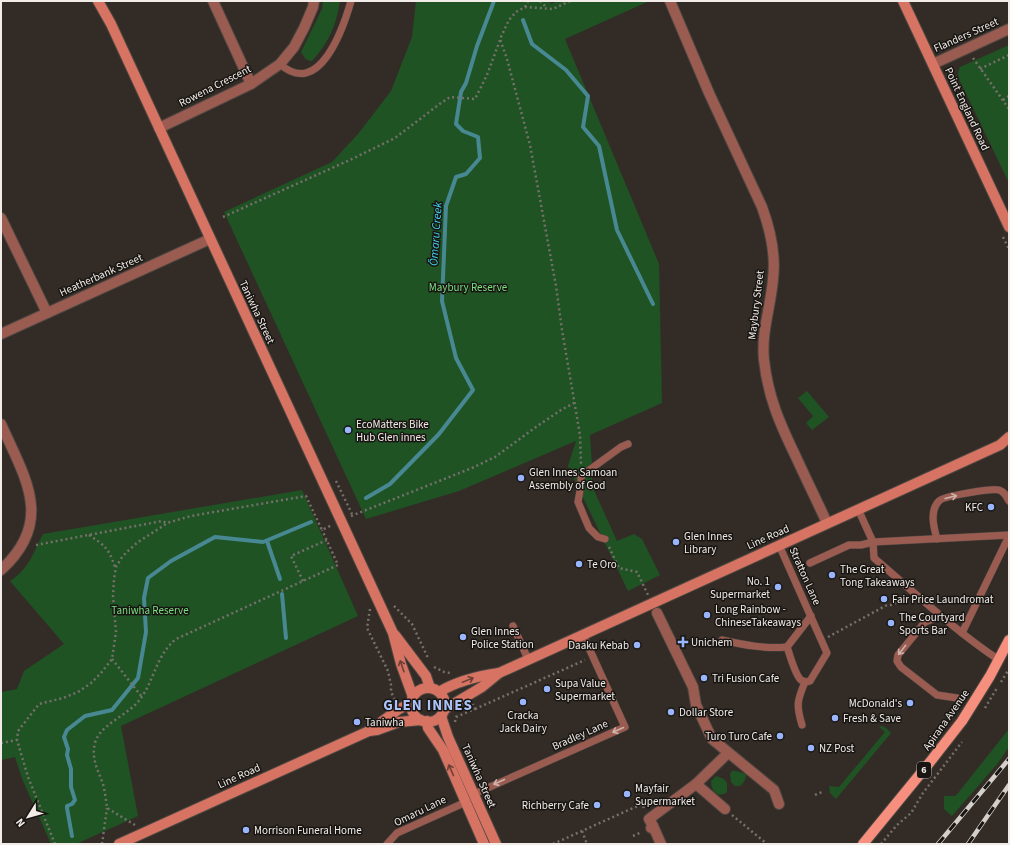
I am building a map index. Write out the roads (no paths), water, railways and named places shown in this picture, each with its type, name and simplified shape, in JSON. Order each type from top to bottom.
[{"type":"main road","name":"Taniwha Street","points":[[98,1],[111,24],[393,633],[401,664],[413,700]]},
{"type":"main road","name":"Point England Road","points":[[903,1],[1009,227]]},
{"type":"main road","name":"Line Road","points":[[443,713],[482,687],[499,673],[528,659],[1007,441]]},
{"type":"main road","name":"Taniwha Street","points":[[393,633],[435,690]]},
{"type":"main road","name":"Apirana Avenue","points":[[863,844],[962,721],[999,660],[1009,640]]},
{"type":"main road","name":"Line Road","points":[[435,690],[446,688],[477,676],[499,673]]},
{"type":"main road","points":[[420,690],[435,690],[445,700],[443,713],[432,721],[424,720],[413,712],[413,700],[420,690]]},
{"type":"main road","name":"Line Road","points":[[119,844],[369,731],[413,700]]},
{"type":"main road","name":"Taniwha Street","points":[[443,713],[448,737],[496,844]]},
{"type":"main road","name":"Taniwha Street","points":[[424,720],[443,750],[484,844]]},
{"type":"main road","name":"Line Road","points":[[369,731],[377,730],[399,722],[424,720]]},
{"type":"street","points":[[213,1],[251,84]]},
{"type":"street","name":"Rowena Crescent","points":[[159,128],[251,84],[280,64],[294,47],[304,28],[314,1]]},
{"type":"street","name":"Maybury Street","points":[[670,1],[709,93],[753,188],[766,222],[771,243],[773,278],[765,326],[764,345],[764,359],[770,397],[780,424],[827,523]]},
{"type":"street","name":"Flanders Street","points":[[933,64],[1009,29]]},
{"type":"street","points":[[1,218],[47,313]]},
{"type":"street","name":"Heatherbank Street","points":[[1,334],[210,238]]},
{"type":"street","points":[[1,424],[28,485],[31,503],[30,520],[22,548],[1,570]]},
{"type":"street","points":[[657,613],[693,687],[696,705],[712,739],[774,790],[779,804]]},
{"type":"street","points":[[661,844],[651,825],[728,753]]},
{"type":"street","points":[[696,784],[725,809]]},
{"type":"lane","points":[[280,64],[292,73],[300,74],[307,73],[320,64],[334,46],[340,35],[351,1]]},
{"type":"lane","points":[[605,539],[598,537],[589,528],[578,502],[581,476],[621,447],[628,444]]},
{"type":"lane","points":[[937,539],[933,521],[934,510],[939,500],[949,496],[997,489],[1005,493],[1009,501]]},
{"type":"lane","points":[[858,509],[873,542],[874,558],[941,616],[999,660]]},
{"type":"lane","points":[[810,563],[849,545],[861,545],[873,542],[937,539],[1008,540],[962,633]]},
{"type":"lane","name":"Stratton Lane","points":[[779,545],[827,653],[810,682],[805,682]]},
{"type":"lane","name":"Stratton Lane","points":[[787,647],[811,616]]},
{"type":"lane","points":[[941,616],[926,622],[919,628],[898,655],[897,661],[901,667],[937,695],[956,698]]},
{"type":"lane","points":[[513,626],[528,659]]},
{"type":"lane","name":"Bradley Lane","points":[[474,794],[625,727],[582,635]]},
{"type":"lane","points":[[722,640],[752,646],[774,648],[787,647],[796,673],[800,679],[805,682],[800,694],[797,708],[802,725]]},
{"type":"lane","name":"Omaru Lane","points":[[387,844],[398,833],[466,802]]},
{"type":"waterway","name":"Ōmaru Creek","points":[[366,498],[390,484],[439,434],[473,390],[456,358],[442,301],[446,206],[456,177],[466,174],[480,158],[478,137],[463,131],[456,124],[461,92],[466,83],[477,46],[494,1]]},
{"type":"waterway","points":[[523,20],[532,44],[566,70],[588,96],[583,127],[599,146],[617,230],[653,304]]},
{"type":"waterway","name":"Ōmaru Creek","points":[[72,836],[67,806],[72,804],[75,800],[71,787],[71,769],[67,755],[68,749],[64,737],[67,730],[85,716],[112,710],[138,678],[146,632],[144,598],[148,578],[171,561],[215,537],[263,542],[311,522]]},
{"type":"waterway","points":[[267,541],[280,579]]},
{"type":"waterway","points":[[282,594],[286,638]]},
{"type":"railway","points":[[938,844],[1009,759]]},
{"type":"railway","points":[[968,844],[1009,785]]},
{"type":"place","name":"EcoMatters Bike Hub Glen innes","points":[[348,430]]},
{"type":"place","name":"Glen Innes Samoan Assembly of God","points":[[521,478]]},
{"type":"place","name":"KFC","points":[[991,507]]},
{"type":"place","name":"Glen Innes Library","points":[[676,542]]},
{"type":"place","name":"Te Oro","points":[[579,564]]},
{"type":"place","name":"The Great Tong Takeaways","points":[[832,575]]},
{"type":"place","name":"No. 1 Supermarket","points":[[778,587]]},
{"type":"place","name":"Fair Price Laundromat","points":[[884,599]]},
{"type":"place","name":"Long Rainbow - ChineseTakeaways","points":[[707,615]]},
{"type":"place","name":"The Courtyard Sports Bar","points":[[891,623]]},
{"type":"place","name":"Glen Innes Police Station","points":[[463,637]]},
{"type":"place","name":"Unichem","points":[[683,642]]},
{"type":"place","name":"Daaku Kebab","points":[[637,645]]},
{"type":"place","name":"Tri Fusion Cafe","points":[[704,678]]},
{"type":"place","name":"Supa Value Supermarket","points":[[547,689]]},
{"type":"place","name":"Cracka Jack Dairy","points":[[523,702]]},
{"type":"place","name":"McDonald's","points":[[910,703]]},
{"type":"place","name":"Dollar Store","points":[[671,712]]},
{"type":"place","name":"Fresh & Save","points":[[835,718]]},
{"type":"place","name":"Taniwha","points":[[357,722]]},
{"type":"place","name":"Turo Turo Cafe","points":[[780,736]]},
{"type":"place","name":"NZ Post","points":[[811,748]]},
{"type":"place","name":"Mayfair Supermarket","points":[[627,794]]},
{"type":"place","name":"Richberry Cafe","points":[[597,805]]},
{"type":"place","name":"Morrison Funeral Home","points":[[246,830]]},
{"type":"district","name":"GLEN INNES","points":[[428,705]]},
{"type":"park label","name":"Maybury Reserve","points":[[468,287]]},
{"type":"park label","name":"Taniwha Reserve","points":[[150,610]]}]
